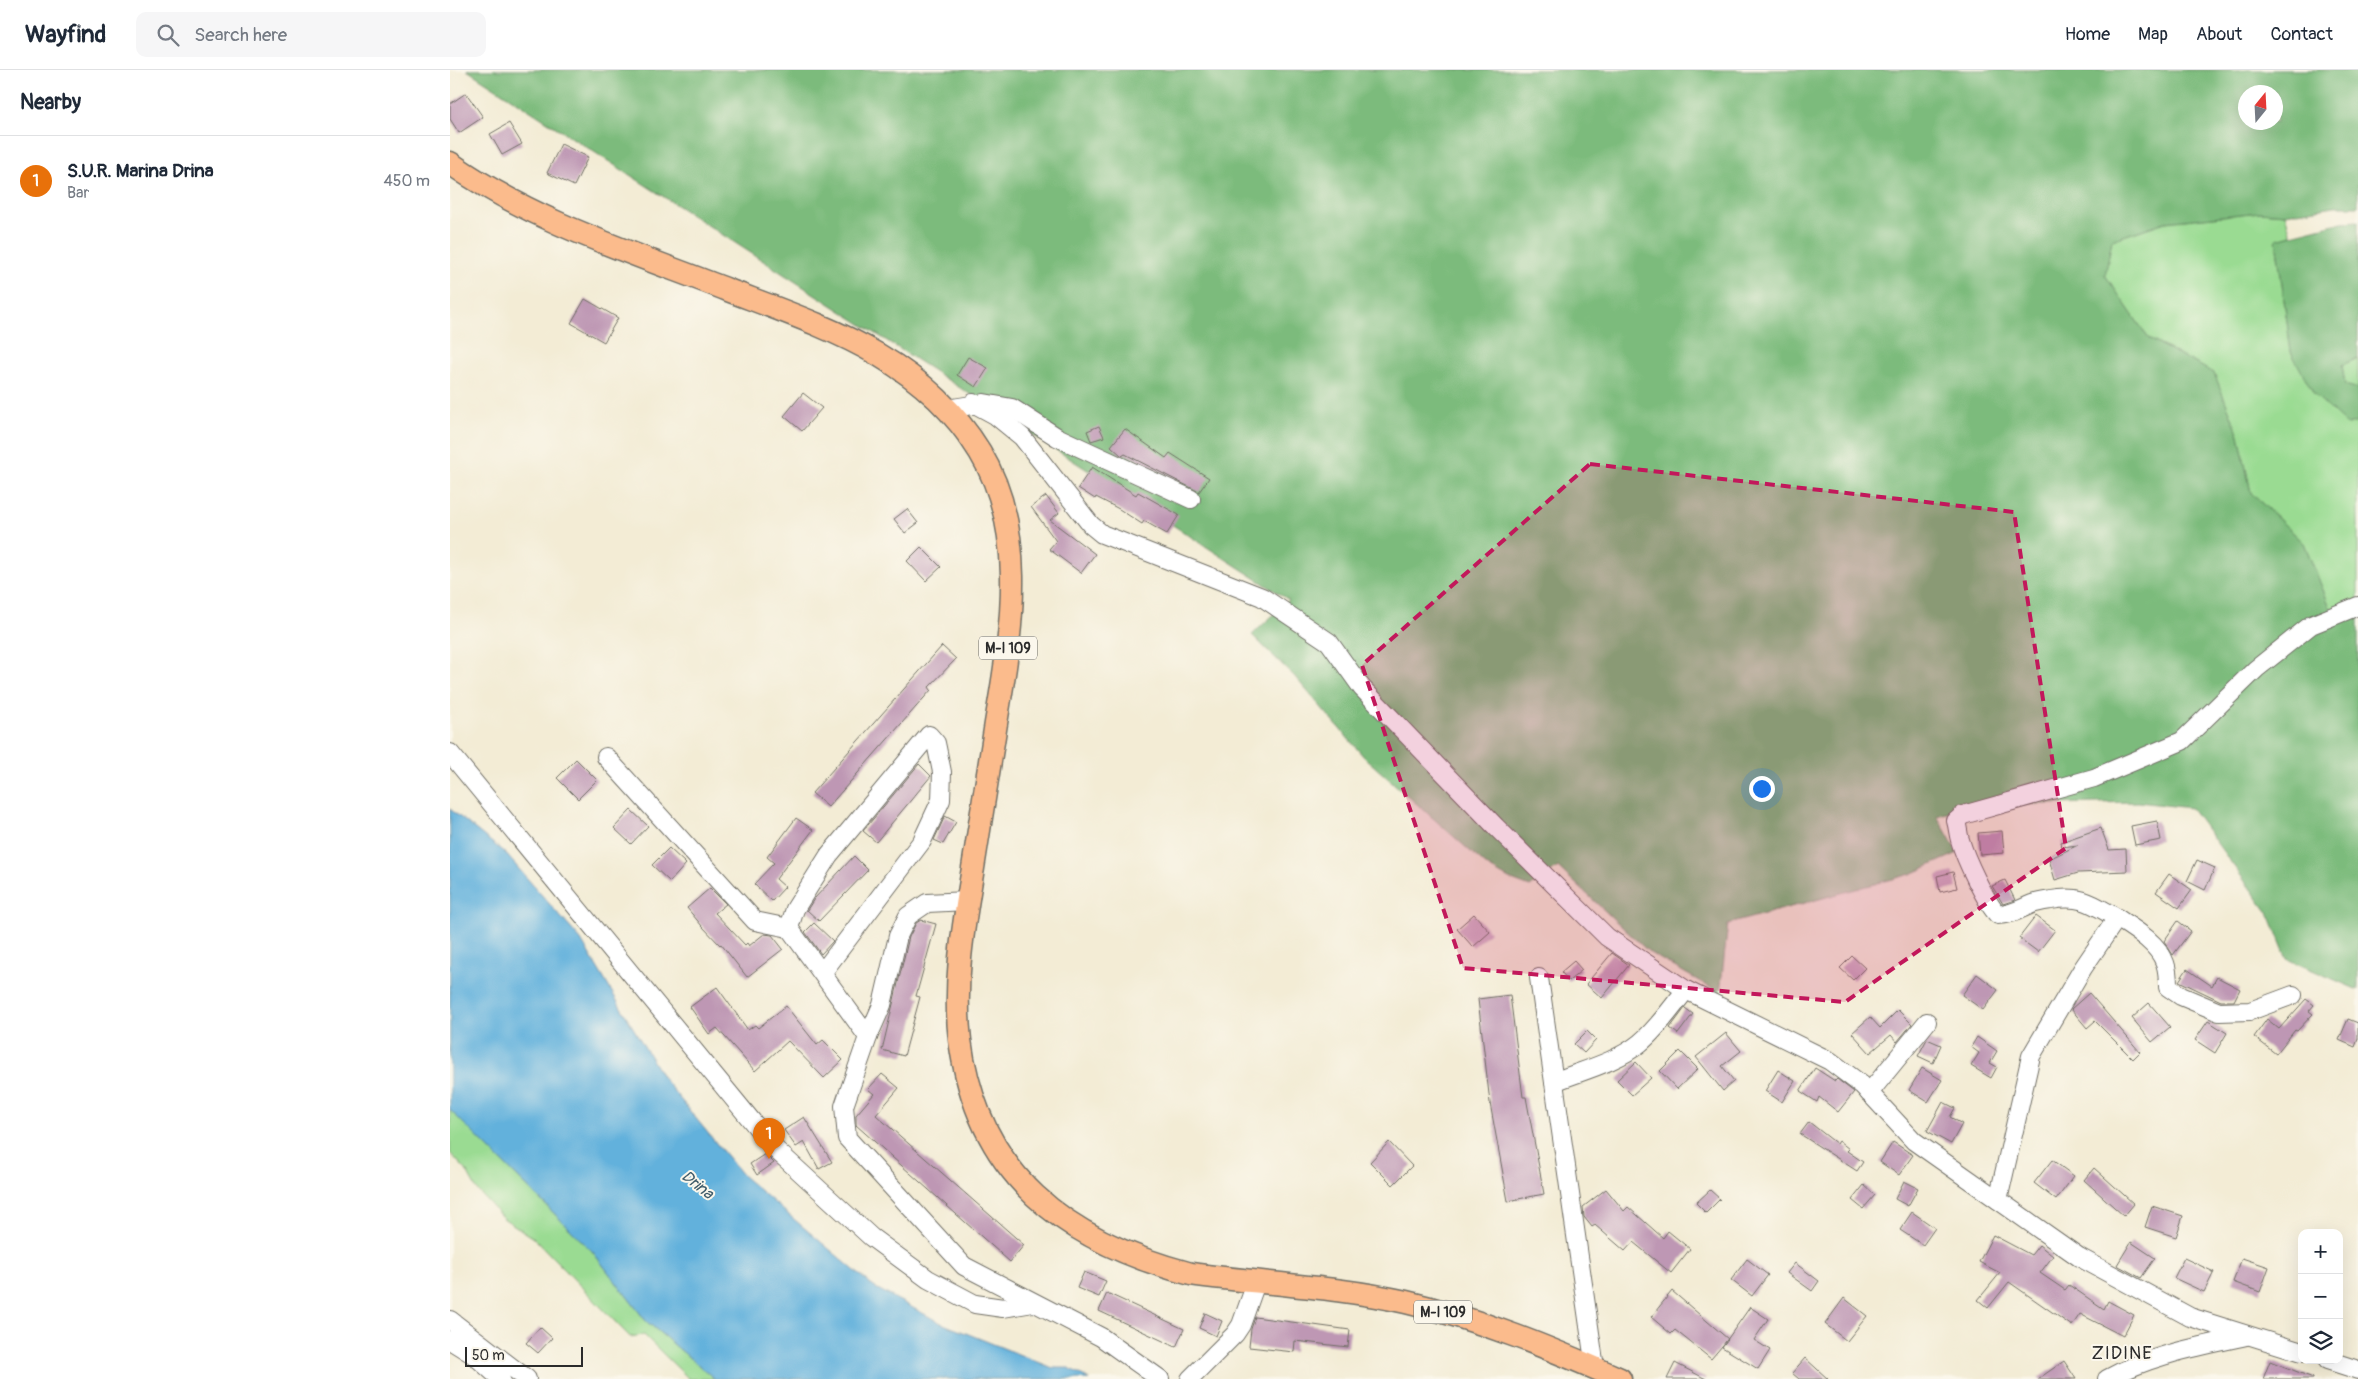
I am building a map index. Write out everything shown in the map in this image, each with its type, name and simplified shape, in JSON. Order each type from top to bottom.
[{"type":"main road","name":"M-I 109","points":[[450,163],[501,196],[544,216],[598,240],[849,338],[893,362],[929,390],[947,408],[969,436],[990,471],[1007,524],[1011,557],[1012,603],[1009,637],[967,901],[959,992],[960,1039],[973,1098],[985,1127],[1004,1160],[1029,1190],[1056,1215],[1099,1241],[1146,1260],[1184,1272],[1405,1302],[1452,1315],[1620,1379]]},
{"type":"street","points":[[947,408],[974,403],[1012,408],[1057,437],[1191,500]]},
{"type":"street","points":[[974,403],[995,415],[1022,437],[1091,525],[1102,534],[1262,596],[1328,642],[1362,688],[1496,827],[1607,937],[1686,990],[1830,1062],[1870,1093],[1914,1141],[2079,1257],[2190,1317],[2298,1351]]},
{"type":"street","points":[[2293,995],[2250,1011],[2232,1013],[2219,1012],[2180,996],[2168,987],[2167,970],[2161,954],[2137,930],[2100,906],[2082,899],[2068,898],[2034,903],[2007,915],[1998,915],[1992,908],[1960,840],[1956,821],[1963,815],[2094,778],[2182,741],[2256,669],[2311,625],[2358,606]]},
{"type":"street","points":[[789,928],[795,909],[829,856],[929,735],[936,743],[942,772],[941,800],[922,841],[822,973]]},
{"type":"street","points":[[450,753],[774,1148],[871,1237],[928,1280],[975,1304],[1003,1308],[1033,1303]]},
{"type":"street","points":[[606,757],[755,921],[789,928],[868,1037]]},
{"type":"street","points":[[967,901],[927,902],[908,916],[898,936],[882,1005],[868,1037],[844,1106],[847,1138],[964,1266],[1101,1337],[1160,1379]]},
{"type":"street","points":[[1998,1200],[2026,1068],[2031,1056],[2083,968],[2117,918]]},
{"type":"street","points":[[1539,978],[1595,1368]]},
{"type":"street","points":[[1554,1082],[1622,1054],[1638,1044],[1653,1031],[1686,990]]},
{"type":"street","points":[[1870,1093],[1927,1022]]},
{"type":"street","points":[[1190,1379],[1235,1334],[1241,1325],[1256,1282]]},
{"type":"street","points":[[2185,1349],[2190,1317]]},
{"type":"street","points":[[450,1320],[478,1350],[500,1379]]},
{"type":"street","points":[[2106,1379],[2133,1365],[2185,1349],[2248,1336]]},
{"type":"street","points":[[450,1340],[478,1350],[527,1379]]},
{"type":"street","points":[[2339,1364],[2358,1370]]},
{"type":"highlighted area","points":[[1590,464],[2014,512],[2066,848],[1845,1002],[1463,968],[1362,665]]},
{"type":"green space","points":[[467,70],[2358,70],[2358,206],[2335,206],[2285,214],[2260,212],[2165,222],[2112,240],[2105,275],[2149,339],[2214,373],[2239,435],[2251,493],[2304,543],[2336,622],[2358,614],[2358,990],[2287,959],[2269,914],[2191,808],[2138,802],[1971,806],[1937,816],[1958,853],[1911,874],[1728,924],[1720,993],[1650,953],[1558,867],[1530,887],[1509,879],[1488,867],[1365,758],[1295,677],[1252,635],[1289,600]]},
{"type":"green space","points":[[2260,212],[2285,214],[2291,235],[2276,240],[2291,352],[2347,425],[2358,422],[2358,614],[2336,622],[2304,543],[2251,493],[2239,435],[2214,373],[2149,339],[2105,275],[2112,240],[2165,222]]},
{"type":"green space","points":[[2358,221],[2358,358],[2342,365],[2345,385],[2358,389],[2358,422],[2347,425],[2314,394],[2291,352],[2276,239],[2342,222]]},
{"type":"green space","points":[[2358,358],[2358,389],[2345,385],[2342,365]]},
{"type":"green space","points":[[450,1110],[592,1251],[646,1321],[715,1379],[689,1379],[644,1335],[630,1337],[534,1238],[503,1218],[477,1190],[466,1170],[450,1153]]},
{"type":"water","name":"Drina","points":[[450,809],[505,853],[581,940],[663,1078],[743,1176],[874,1287],[941,1323],[1053,1368],[1069,1368],[1089,1379],[715,1379],[646,1321],[592,1251],[450,1110]]},
{"type":"building","points":[[466,93],[483,117],[459,133],[450,119],[450,104]]},
{"type":"building","points":[[509,123],[522,144],[502,155],[490,134]]},
{"type":"building","points":[[561,144],[588,157],[574,186],[547,173]]},
{"type":"building","points":[[585,299],[618,318],[604,342],[571,323]]},
{"type":"building","points":[[968,357],[988,368],[976,387],[957,375]]},
{"type":"building","points":[[803,393],[822,408],[802,431],[784,416]]},
{"type":"building","points":[[1099,426],[1104,437],[1091,441],[1087,431]]},
{"type":"building","points":[[1125,429],[1166,458],[1170,453],[1209,478],[1199,492],[1125,454],[1122,456],[1111,446]]},
{"type":"building","points":[[1092,467],[1136,495],[1138,492],[1179,515],[1167,534],[1144,521],[1142,524],[1119,509],[1096,497],[1095,499],[1078,488]]},
{"type":"building","points":[[1046,496],[1059,513],[1050,520],[1095,554],[1081,573],[1049,549],[1056,541],[1031,507]]},
{"type":"building","points":[[907,509],[918,523],[905,533],[894,519]]},
{"type":"building","points":[[921,547],[941,567],[926,581],[907,561]]},
{"type":"building","points":[[942,646],[956,659],[929,687],[931,690],[828,807],[812,793]]},
{"type":"building","points":[[576,759],[597,780],[578,799],[557,778]]},
{"type":"building","points":[[919,764],[931,776],[876,842],[863,831]]},
{"type":"building","points":[[631,810],[648,826],[631,844],[614,828]]},
{"type":"building","points":[[945,816],[956,822],[943,844],[934,840]]},
{"type":"building","points":[[796,818],[813,830],[776,879],[785,887],[772,901],[754,884],[774,863],[767,857]]},
{"type":"building","points":[[2157,821],[2161,840],[2135,845],[2131,826]]},
{"type":"building","points":[[2101,828],[2109,850],[2126,849],[2127,871],[2078,873],[2055,880],[2049,859],[2078,845],[2062,847],[2061,842]]},
{"type":"building","points":[[2002,831],[2004,853],[1980,855],[1978,833]]},
{"type":"building","points":[[669,848],[686,864],[670,882],[652,865]]},
{"type":"building","points":[[854,856],[868,870],[819,921],[807,910],[814,899]]},
{"type":"building","points":[[2197,860],[2215,868],[2205,890],[2187,881]]},
{"type":"building","points":[[1953,872],[1957,888],[1940,892],[1937,876]]},
{"type":"building","points":[[2169,874],[2192,890],[2179,908],[2156,892]]},
{"type":"building","points":[[2005,880],[2015,900],[2003,904],[1992,886]]},
{"type":"building","points":[[710,888],[726,904],[715,913],[745,945],[747,943],[749,946],[764,934],[772,935],[783,949],[747,977],[721,944],[687,908]]},
{"type":"building","points":[[1474,914],[1490,932],[1473,947],[1457,929]]},
{"type":"building","points":[[2036,916],[2055,930],[2038,952],[2019,938]]},
{"type":"building","points":[[921,920],[936,924],[916,996],[920,997],[904,1056],[882,1050],[909,937],[916,923]]},
{"type":"building","points":[[2178,921],[2191,931],[2173,955],[2164,941]]},
{"type":"building","points":[[814,923],[833,941],[821,954],[805,932]]},
{"type":"building","points":[[1612,953],[1629,965],[1602,998],[1586,984]]},
{"type":"building","points":[[1852,956],[1865,968],[1853,980],[1840,968]]},
{"type":"building","points":[[1574,961],[1582,970],[1569,981],[1561,972]]},
{"type":"building","points":[[2187,969],[2212,986],[2217,977],[2240,989],[2234,1001],[2221,1001],[2179,981]]},
{"type":"building","points":[[1977,974],[1998,990],[1983,1010],[1962,995]]},
{"type":"building","points":[[717,987],[748,1030],[755,1025],[758,1028],[786,1006],[817,1045],[823,1040],[843,1060],[824,1078],[788,1041],[755,1071],[717,1028],[709,1034],[690,1007]]},
{"type":"building","points":[[2089,993],[2140,1052],[2133,1059],[2095,1021],[2087,1028],[2071,1009]]},
{"type":"building","points":[[1510,995],[1523,1097],[1526,1097],[1544,1194],[1508,1201],[1490,1103],[1478,999]]},
{"type":"building","points":[[2306,999],[2314,1005],[2309,1011],[2313,1014],[2297,1031],[2295,1030],[2276,1054],[2254,1037],[2267,1019],[2279,1029]]},
{"type":"building","points":[[2149,1003],[2170,1027],[2152,1042],[2132,1018]]},
{"type":"building","points":[[1685,1008],[1693,1014],[1678,1034],[1670,1028]]},
{"type":"building","points":[[1898,1010],[1912,1024],[1897,1042],[1891,1035],[1870,1053],[1852,1033],[1870,1017],[1880,1028]]},
{"type":"building","points":[[2348,1019],[2358,1023],[2358,1039],[2355,1047],[2339,1040]]},
{"type":"building","points":[[2208,1021],[2227,1033],[2215,1053],[2195,1040]]},
{"type":"building","points":[[1587,1031],[1596,1040],[1584,1053],[1574,1044]]},
{"type":"building","points":[[1726,1033],[1741,1051],[1722,1066],[1734,1081],[1723,1091],[1696,1057]]},
{"type":"building","points":[[1977,1037],[1997,1051],[1990,1063],[1997,1067],[1991,1078],[1971,1066],[1979,1053],[1971,1047]]},
{"type":"building","points":[[1927,1039],[1941,1045],[1933,1063],[1918,1056]]},
{"type":"building","points":[[1680,1051],[1698,1069],[1677,1089],[1660,1071]]},
{"type":"building","points":[[1636,1062],[1651,1078],[1632,1095],[1617,1080]]},
{"type":"building","points":[[1815,1068],[1835,1081],[1837,1079],[1854,1092],[1838,1112],[1819,1097],[1817,1102],[1800,1091]]},
{"type":"building","points":[[1922,1068],[1942,1080],[1928,1102],[1909,1090]]},
{"type":"building","points":[[1778,1070],[1795,1081],[1782,1102],[1765,1091]]},
{"type":"building","points":[[882,1074],[899,1088],[876,1115],[1024,1245],[1010,1262],[856,1125],[856,1115],[874,1094],[868,1089]]},
{"type":"building","points":[[1943,1102],[1955,1108],[1950,1117],[1962,1124],[1951,1144],[1927,1131]]},
{"type":"building","points":[[804,1117],[832,1162],[819,1169],[804,1142],[796,1147],[784,1130]]},
{"type":"building","points":[[1809,1122],[1837,1144],[1839,1141],[1849,1149],[1847,1151],[1863,1162],[1857,1171],[1800,1134]]},
{"type":"building","points":[[1389,1142],[1412,1166],[1393,1185],[1370,1162]]},
{"type":"building","points":[[1893,1142],[1913,1155],[1899,1175],[1880,1162]]},
{"type":"building","points":[[765,1154],[774,1163],[757,1175],[750,1164]]},
{"type":"building","points":[[2052,1160],[2074,1176],[2056,1200],[2034,1183]]},
{"type":"building","points":[[2094,1168],[2134,1204],[2124,1216],[2084,1180]]},
{"type":"building","points":[[1904,1181],[1918,1188],[1908,1206],[1895,1199]]},
{"type":"building","points":[[1864,1185],[1875,1195],[1863,1209],[1852,1200]]},
{"type":"building","points":[[1606,1189],[1624,1211],[1628,1207],[1663,1238],[1668,1231],[1690,1249],[1671,1273],[1633,1242],[1625,1251],[1595,1225],[1592,1227],[1584,1217],[1583,1207]]},
{"type":"building","points":[[1710,1190],[1720,1199],[1706,1213],[1696,1203]]},
{"type":"building","points":[[2152,1206],[2183,1216],[2176,1237],[2145,1227]]},
{"type":"building","points":[[1912,1212],[1935,1228],[1923,1245],[1900,1230]]},
{"type":"building","points":[[1993,1235],[2031,1255],[2039,1245],[2053,1256],[2040,1273],[2065,1290],[2069,1285],[2104,1309],[2108,1301],[2134,1315],[2123,1336],[2080,1314],[2072,1326],[2009,1282],[1988,1308],[1978,1300],[2000,1273],[1979,1262]]},
{"type":"building","points":[[2131,1242],[2155,1258],[2141,1278],[2117,1265]]},
{"type":"building","points":[[2184,1258],[2214,1272],[2204,1292],[2174,1278]]},
{"type":"building","points":[[2242,1258],[2269,1267],[2260,1292],[2233,1282]]},
{"type":"building","points":[[1747,1259],[1768,1275],[1752,1296],[1731,1280]]},
{"type":"building","points":[[1795,1263],[1819,1281],[1812,1291],[1787,1273]]},
{"type":"building","points":[[1084,1272],[1106,1281],[1099,1297],[1077,1288]]},
{"type":"building","points":[[1672,1291],[1728,1339],[1711,1359],[1675,1330],[1671,1334],[1651,1317]]},
{"type":"building","points":[[1107,1293],[1184,1329],[1176,1347],[1099,1311]]},
{"type":"building","points":[[1844,1298],[1867,1316],[1847,1341],[1825,1324]]},
{"type":"building","points":[[1750,1307],[1768,1319],[1754,1340],[1770,1350],[1758,1369],[1722,1347]]},
{"type":"building","points":[[1205,1313],[1222,1321],[1216,1336],[1199,1328]]},
{"type":"building","points":[[1255,1317],[1350,1330],[1348,1347],[1295,1341],[1294,1352],[1249,1347],[1251,1329]]},
{"type":"building","points":[[540,1327],[552,1338],[538,1353],[526,1343]]},
{"type":"building","points":[[1805,1358],[1828,1379],[1799,1379],[1792,1373]]},
{"type":"building","points":[[2064,1361],[2076,1379],[2038,1379]]},
{"type":"building","points":[[2270,1361],[2313,1378],[2313,1379],[2263,1379]]},
{"type":"building","points":[[1675,1363],[1706,1379],[1667,1379]]},
{"type":"place","name":"S.U.R. Marina Drina","points":[[769,1159]]},
{"type":"district","name":"ZIDINE","points":[[2122,1353]]}]
